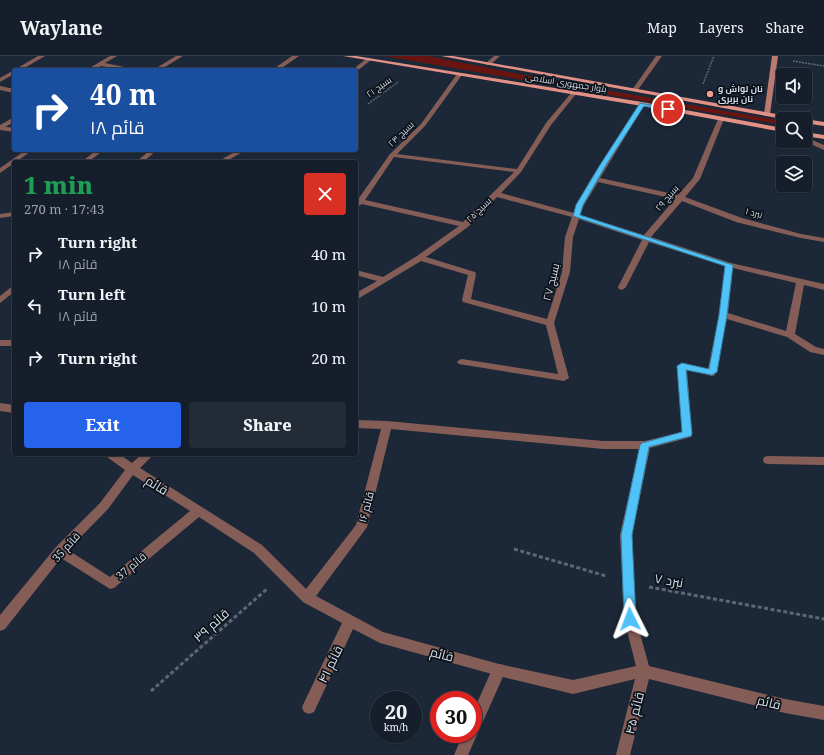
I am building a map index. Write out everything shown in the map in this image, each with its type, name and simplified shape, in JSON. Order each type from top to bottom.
[{"type":"main road","name":"بلوار جمهوری اسلامی","points":[[346,56],[642,104],[776,129]]},
{"type":"main road","name":"بلوار جمهوری اسلامی","points":[[444,56],[776,116]]},
{"type":"main road","points":[[812,122],[824,124]]},
{"type":"main road","points":[[812,135],[824,137]]},
{"type":"street","points":[[21,68],[42,56]]},
{"type":"street","points":[[93,68],[114,56]]},
{"type":"street","points":[[159,68],[180,56]]},
{"type":"street","points":[[278,68],[296,56]]},
{"type":"street","points":[[488,64],[497,56]]},
{"type":"street","points":[[635,90],[659,56]]},
{"type":"street","points":[[767,114],[775,57]]},
{"type":"street","points":[[357,68],[368,60]]},
{"type":"street","points":[[100,64],[124,68]]},
{"type":"street","points":[[0,80],[12,73]]},
{"type":"street","name":"بسیج ۲۳","points":[[358,202],[392,155],[423,125],[460,75]]},
{"type":"street","points":[[0,88],[12,90]]},
{"type":"street","name":"بسیج ۲۵","points":[[358,296],[420,258],[465,225],[519,171],[548,124],[574,93]]},
{"type":"street","name":"بسیج ۲۷","points":[[550,323],[566,272],[569,237],[580,205],[642,104]]},
{"type":"street","name":"بسیج ۲۹","points":[[622,288],[647,237],[696,179],[721,118]]},
{"type":"street","points":[[0,128],[12,120]]},
{"type":"street","points":[[0,128],[12,130]]},
{"type":"street","points":[[812,142],[824,148]]},
{"type":"street","points":[[16,160],[27,152]]},
{"type":"street","points":[[87,160],[98,152]]},
{"type":"street","points":[[142,160],[152,152]]},
{"type":"street","points":[[225,160],[239,152]]},
{"type":"street","points":[[392,155],[519,171]]},
{"type":"street","points":[[0,171],[7,166]]},
{"type":"street","name":"نبرد ۱","points":[[595,179],[681,198],[739,220],[801,236],[824,240]]},
{"type":"street","points":[[496,194],[647,237],[729,265],[824,287]]},
{"type":"street","points":[[358,202],[465,225]]},
{"type":"street","points":[[0,216],[12,214]]},
{"type":"street","points":[[420,258],[472,274],[466,300],[550,323],[564,378],[462,362]]},
{"type":"street","points":[[358,424],[387,425],[603,445],[645,445],[687,434],[682,366],[712,372],[723,315],[729,265]]},
{"type":"street","points":[[358,273],[384,280]]},
{"type":"street","points":[[790,335],[800,282]]},
{"type":"street","points":[[0,300],[12,290]]},
{"type":"street","points":[[723,315],[790,335],[813,350],[824,352]]},
{"type":"street","points":[[0,343],[12,343]]},
{"type":"street","points":[[0,407],[12,409]]},
{"type":"street","name":"قائم ۱۶","points":[[307,598],[361,527],[387,425]]},
{"type":"street","points":[[644,671],[630,619],[626,535],[645,445]]},
{"type":"street","name":"قائم","points":[[114,456],[258,549],[307,598],[380,637],[499,670],[573,687],[644,671],[784,706],[824,713]]},
{"type":"street","points":[[132,469],[147,456]]},
{"type":"street","points":[[768,460],[824,461]]},
{"type":"street","name":"قائم 35","points":[[0,625],[60,551],[104,506],[132,469]]},
{"type":"street","name":"قائم 37","points":[[60,551],[110,584],[198,511]]},
{"type":"street","name":"قائم ۴۱","points":[[309,707],[350,621]]},
{"type":"street","points":[[482,708],[499,670]]},
{"type":"street","name":"قائم ۴۵","points":[[623,755],[644,671]]},
{"type":"street","points":[[461,755],[466,743]]},
{"type":"path","points":[[697,102],[714,56]]},
{"type":"path","points":[[775,57],[824,66]]},
{"type":"path","name":"بسیج ۲۱","points":[[368,104],[399,81]]},
{"type":"path","name":"نبرد ۷","points":[[514,549],[629,583],[824,619]]},
{"type":"path","name":"قائم ۳۹","points":[[152,691],[283,574]]},
{"type":"shaded area","points":[[384,56],[429,56],[554,81],[776,120],[776,124]]},
{"type":"place","name":"نان لواش و نان بربری","points":[[710,94]]},
{"type":"route","points":[[630,619],[626,535],[645,445],[687,434],[682,366],[712,372],[723,315],[729,265],[647,237],[576,216],[580,205],[603,165],[642,104],[668,109]]}]
